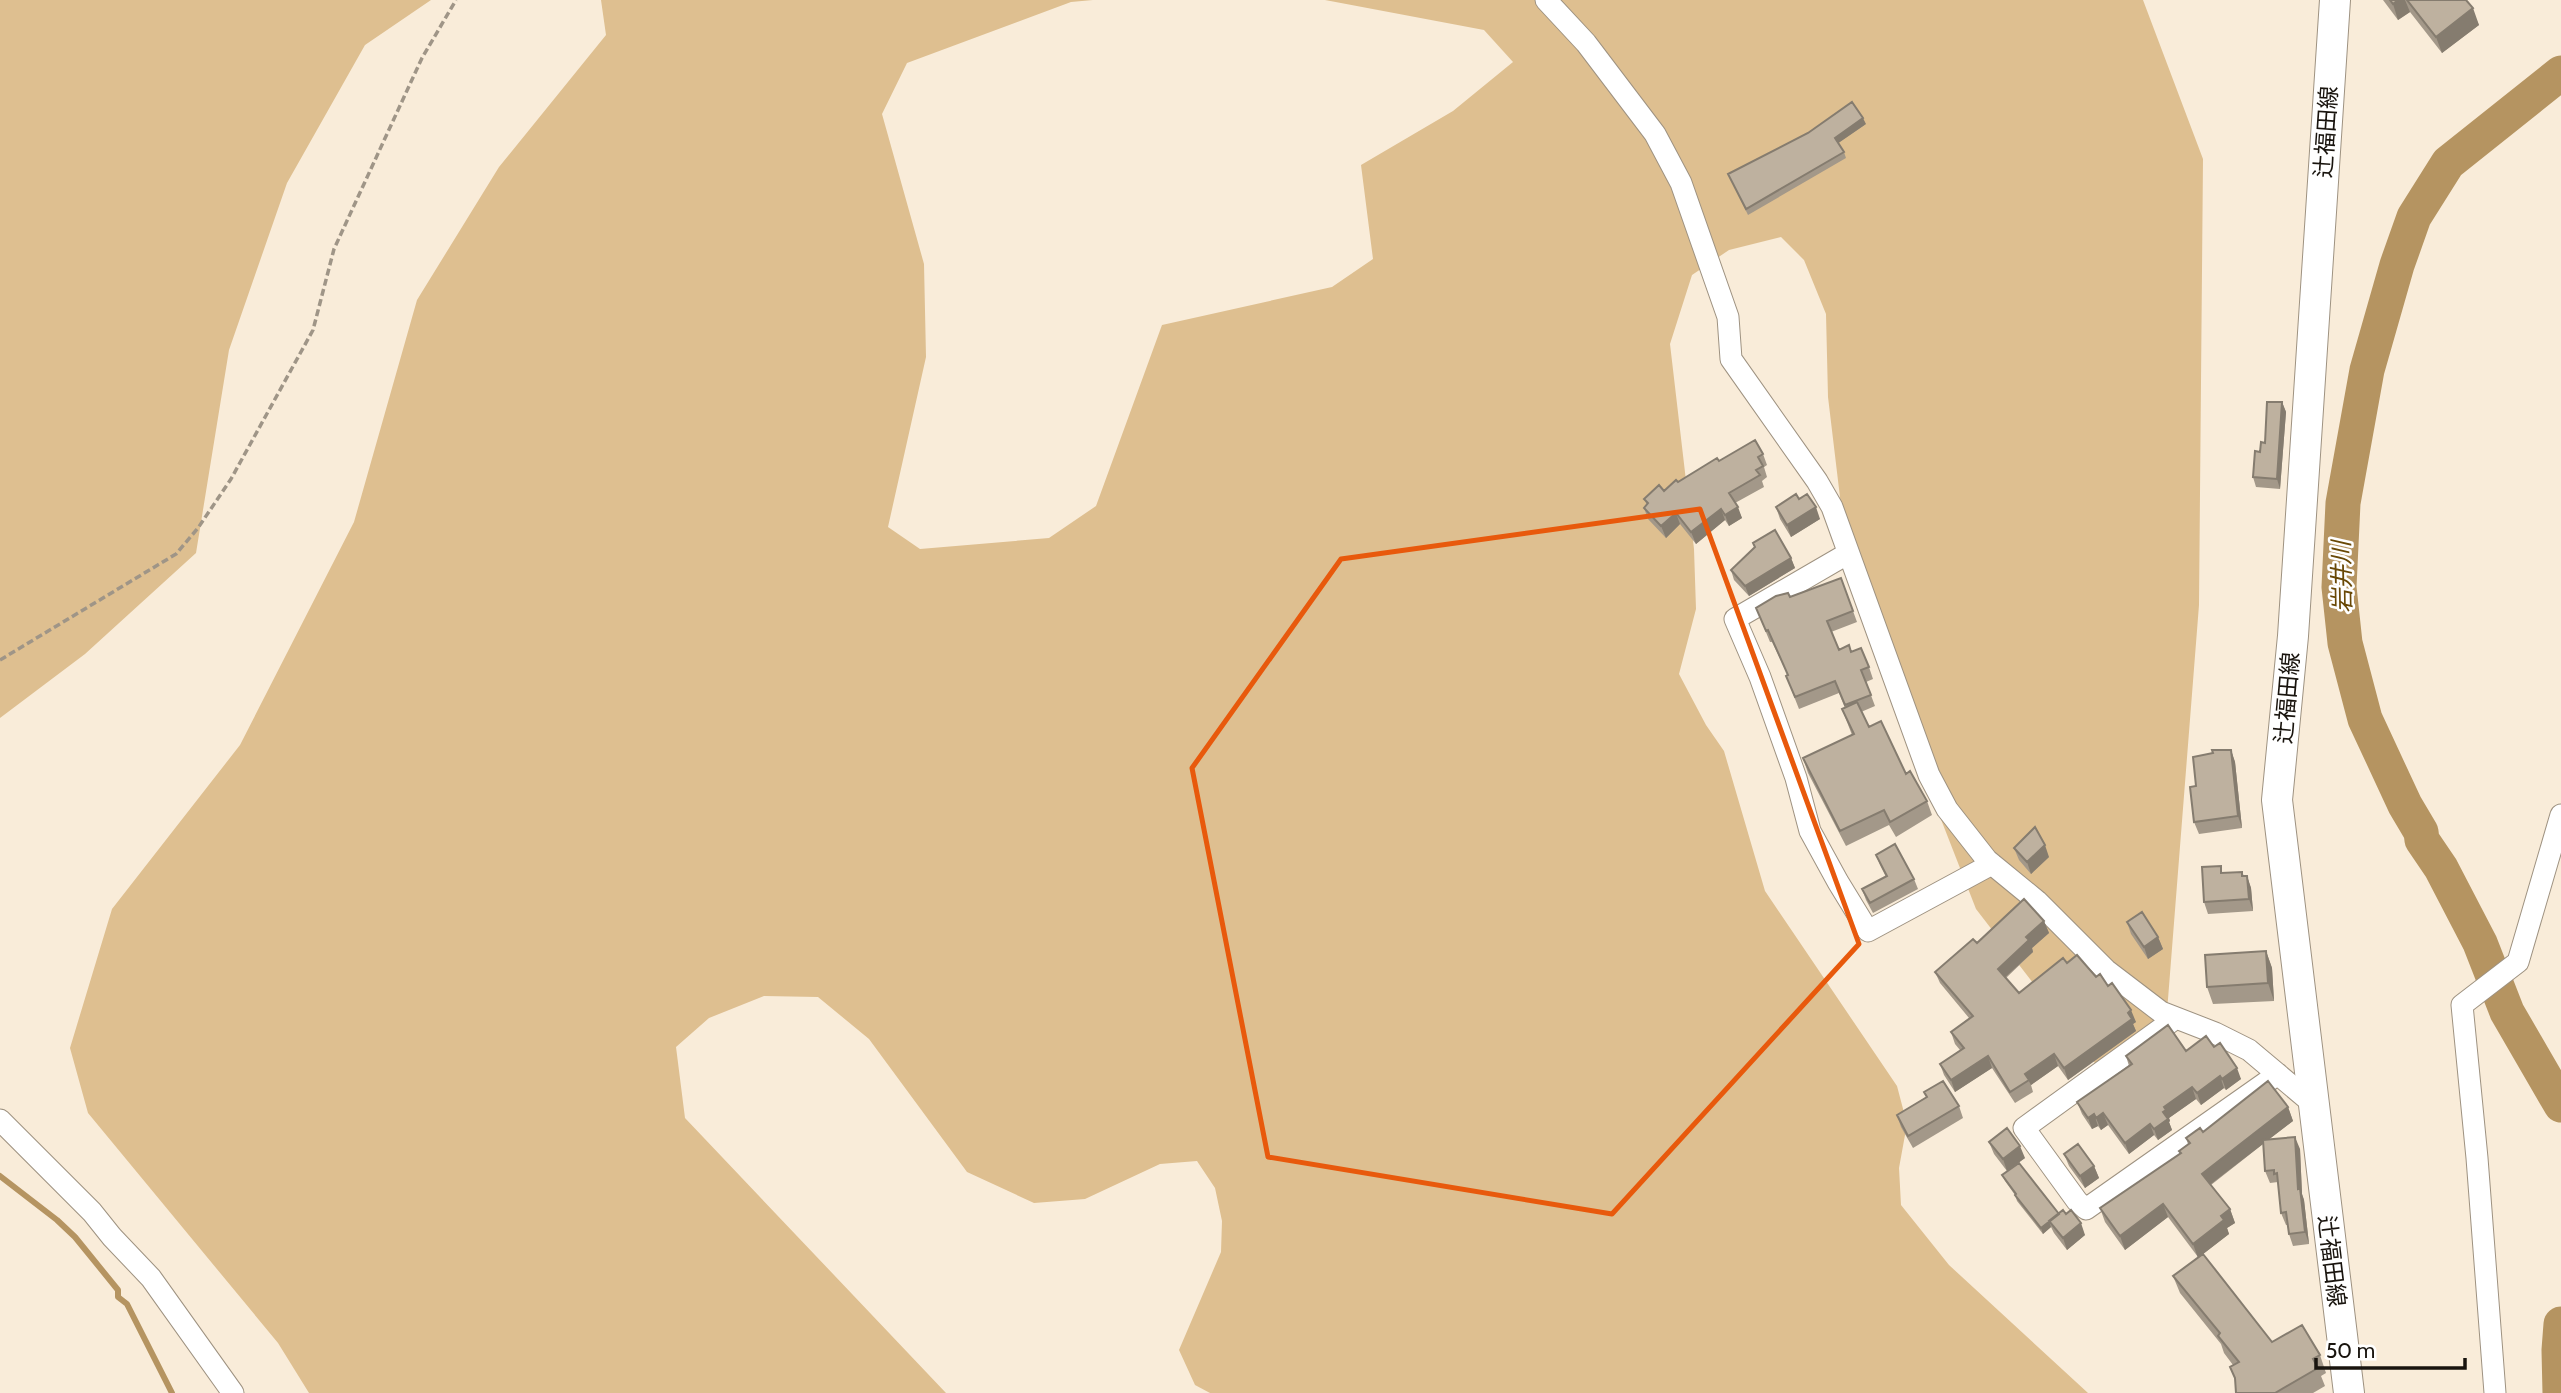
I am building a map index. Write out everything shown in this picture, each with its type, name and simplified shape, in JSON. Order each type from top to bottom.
[{"type":"main road","name":"辻福田線","points":[[2335,0],[2294,622],[2277,800],[2349,1393]]},
{"type":"street","points":[[1546,0],[1586,43],[1660,144],[1681,183],[1728,317],[1731,359],[1817,481],[1832,507],[1929,775],[1947,810],[1971,842],[2106,970],[2161,1012],[2215,1033],[2249,1050],[2312,1103]]},
{"type":"street","points":[[1847,554],[1735,619],[1760,677],[1796,778],[1810,831],[1868,931],[1993,864]]},
{"type":"street","points":[[2495,1393],[2462,1005],[2518,962],[2561,815]]},
{"type":"street","points":[[2176,1018],[2024,1128],[2077,1201],[2086,1209],[2277,1074]]},
{"type":"street","points":[[0,1120],[92,1212],[151,1278],[233,1393]]},
{"type":"path","points":[[0,660],[176,555],[198,528],[231,479],[313,330],[334,249],[422,58],[456,0]]},
{"type":"highlighted area","points":[[1700,509],[1859,944],[1612,1214],[1268,1157],[1192,768],[1341,559]]},
{"type":"shaded area","points":[[0,0],[431,0],[365,45],[287,183],[229,350],[196,553],[85,654],[0,718]]},
{"type":"shaded area","points":[[601,0],[1093,0],[1071,2],[907,63],[882,114],[924,264],[926,357],[888,527],[920,549],[1049,538],[1096,506],[1162,325],[1332,287],[1373,259],[1361,165],[1453,111],[1513,62],[1484,30],[1325,0],[2143,0],[2203,159],[2199,605],[2164,1050],[2134,1086],[2108,1080],[1976,909],[1851,589],[1828,397],[1826,314],[1804,260],[1781,237],[1729,250],[1692,275],[1670,344],[1694,549],[1696,609],[1679,674],[1706,725],[1724,751],[1765,891],[1897,1086],[1907,1124],[1899,1168],[1901,1205],[1949,1265],[2088,1393],[1210,1393],[1195,1385],[1179,1350],[1221,1252],[1222,1221],[1215,1188],[1197,1161],[1160,1164],[1085,1199],[1034,1203],[967,1172],[869,1039],[818,997],[764,996],[709,1018],[676,1047],[685,1118],[946,1393],[309,1393],[278,1343],[88,1113],[70,1048],[112,909],[240,745],[354,522],[417,300],[499,167],[606,35]]},
{"type":"building","points":[[2407,0],[2466,0],[2473,8],[2436,37]]},
{"type":"building","points":[[1852,102],[1863,118],[1835,138],[1844,152],[1746,209],[1728,174],[1808,133]]},
{"type":"building","points":[[2267,402],[2282,402],[2277,479],[2253,477],[2255,451],[2260,452],[2261,442],[2265,443]]},
{"type":"building","points":[[1755,440],[1763,454],[1758,457],[1763,466],[1756,470],[1760,475],[1729,493],[1738,507],[1725,515],[1721,509],[1691,532],[1676,513],[1661,526],[1644,508],[1648,503],[1644,499],[1659,485],[1664,491],[1676,480],[1678,482],[1717,458],[1719,461]]},
{"type":"building","points":[[1796,494],[1799,499],[1807,494],[1816,507],[1787,525],[1776,507]]},
{"type":"building","points":[[1775,530],[1791,558],[1745,586],[1731,570],[1755,547],[1753,543]]},
{"type":"building","points":[[1841,578],[1853,611],[1827,621],[1839,650],[1849,645],[1851,652],[1861,648],[1869,667],[1861,670],[1871,695],[1845,705],[1835,681],[1795,697],[1786,676],[1788,675],[1756,608],[1776,596],[1788,593],[1790,597]]},
{"type":"building","points":[[1857,702],[1869,727],[1881,721],[1906,774],[1910,771],[1927,801],[1890,822],[1884,810],[1840,831],[1803,758],[1854,734],[1842,709]]},
{"type":"building","points":[[2212,750],[2231,750],[2238,816],[2194,822],[2190,787],[2196,786],[2193,757],[2213,753]]},
{"type":"building","points":[[2035,827],[2045,845],[2027,862],[2014,848]]},
{"type":"building","points":[[1895,844],[1914,879],[1870,903],[1862,889],[1887,876],[1876,855]]},
{"type":"building","points":[[2221,866],[2221,873],[2242,872],[2242,876],[2247,876],[2249,899],[2204,902],[2202,867]]},
{"type":"building","points":[[2024,899],[2044,921],[2026,937],[2029,940],[1998,969],[2019,993],[2063,958],[2067,963],[2077,955],[2096,977],[2100,974],[2108,986],[2112,983],[2131,1010],[2128,1013],[2132,1019],[2064,1068],[2054,1054],[2025,1074],[2029,1080],[2010,1092],[1988,1056],[1951,1080],[1940,1064],[1964,1048],[1951,1032],[1973,1016],[1935,972],[1973,939],[1977,943]]},
{"type":"building","points":[[2142,912],[2158,937],[2144,947],[2127,922]]},
{"type":"building","points":[[2266,951],[2268,983],[2207,987],[2205,955]]},
{"type":"building","points":[[2168,1025],[2186,1051],[2206,1036],[2214,1047],[2220,1043],[2237,1068],[2222,1079],[2220,1076],[2197,1093],[2192,1087],[2164,1107],[2166,1110],[2163,1112],[2168,1119],[2154,1129],[2150,1124],[2125,1143],[2103,1113],[2096,1118],[2094,1114],[2088,1118],[2077,1102],[2132,1064],[2126,1056]]},
{"type":"building","points":[[1943,1081],[1959,1106],[1908,1136],[1897,1115],[1927,1097],[1924,1092]]},
{"type":"building","points":[[2268,1081],[2288,1107],[2202,1174],[2230,1209],[2221,1216],[2224,1220],[2193,1244],[2163,1204],[2120,1236],[2100,1208],[2181,1153],[2179,1151],[2190,1143],[2186,1138],[2200,1128],[2203,1132]]},
{"type":"building","points":[[2007,1128],[2020,1146],[2003,1159],[1989,1142]]},
{"type":"building","points":[[2295,1137],[2298,1189],[2300,1188],[2305,1232],[2289,1234],[2286,1212],[2281,1213],[2277,1173],[2274,1174],[2274,1170],[2265,1171],[2263,1140]]},
{"type":"building","points":[[2078,1144],[2094,1166],[2080,1176],[2064,1154]]},
{"type":"building","points":[[2019,1163],[2059,1214],[2041,1228],[2002,1175]]},
{"type":"building","points":[[2063,1210],[2066,1214],[2071,1210],[2081,1223],[2063,1238],[2049,1221]]},
{"type":"building","points":[[2203,1254],[2272,1342],[2302,1325],[2320,1355],[2313,1359],[2318,1368],[2275,1393],[2236,1393],[2235,1378],[2230,1367],[2239,1362],[2218,1336],[2220,1333],[2173,1276]]},
{"type":"waterway","name":"岩井川","points":[[2561,73],[2448,163],[2414,217],[2397,265],[2367,370],[2343,503],[2339,587],[2345,643],[2365,719],[2405,805],[2421,832],[2422,840],[2441,868],[2480,943],[2507,1012],[2561,1105]]},
{"type":"waterway","points":[[0,1176],[75,1237],[118,1290],[118,1297],[127,1304],[172,1393]]},
{"type":"waterway","points":[[2560,1393],[2561,1324]]}]
